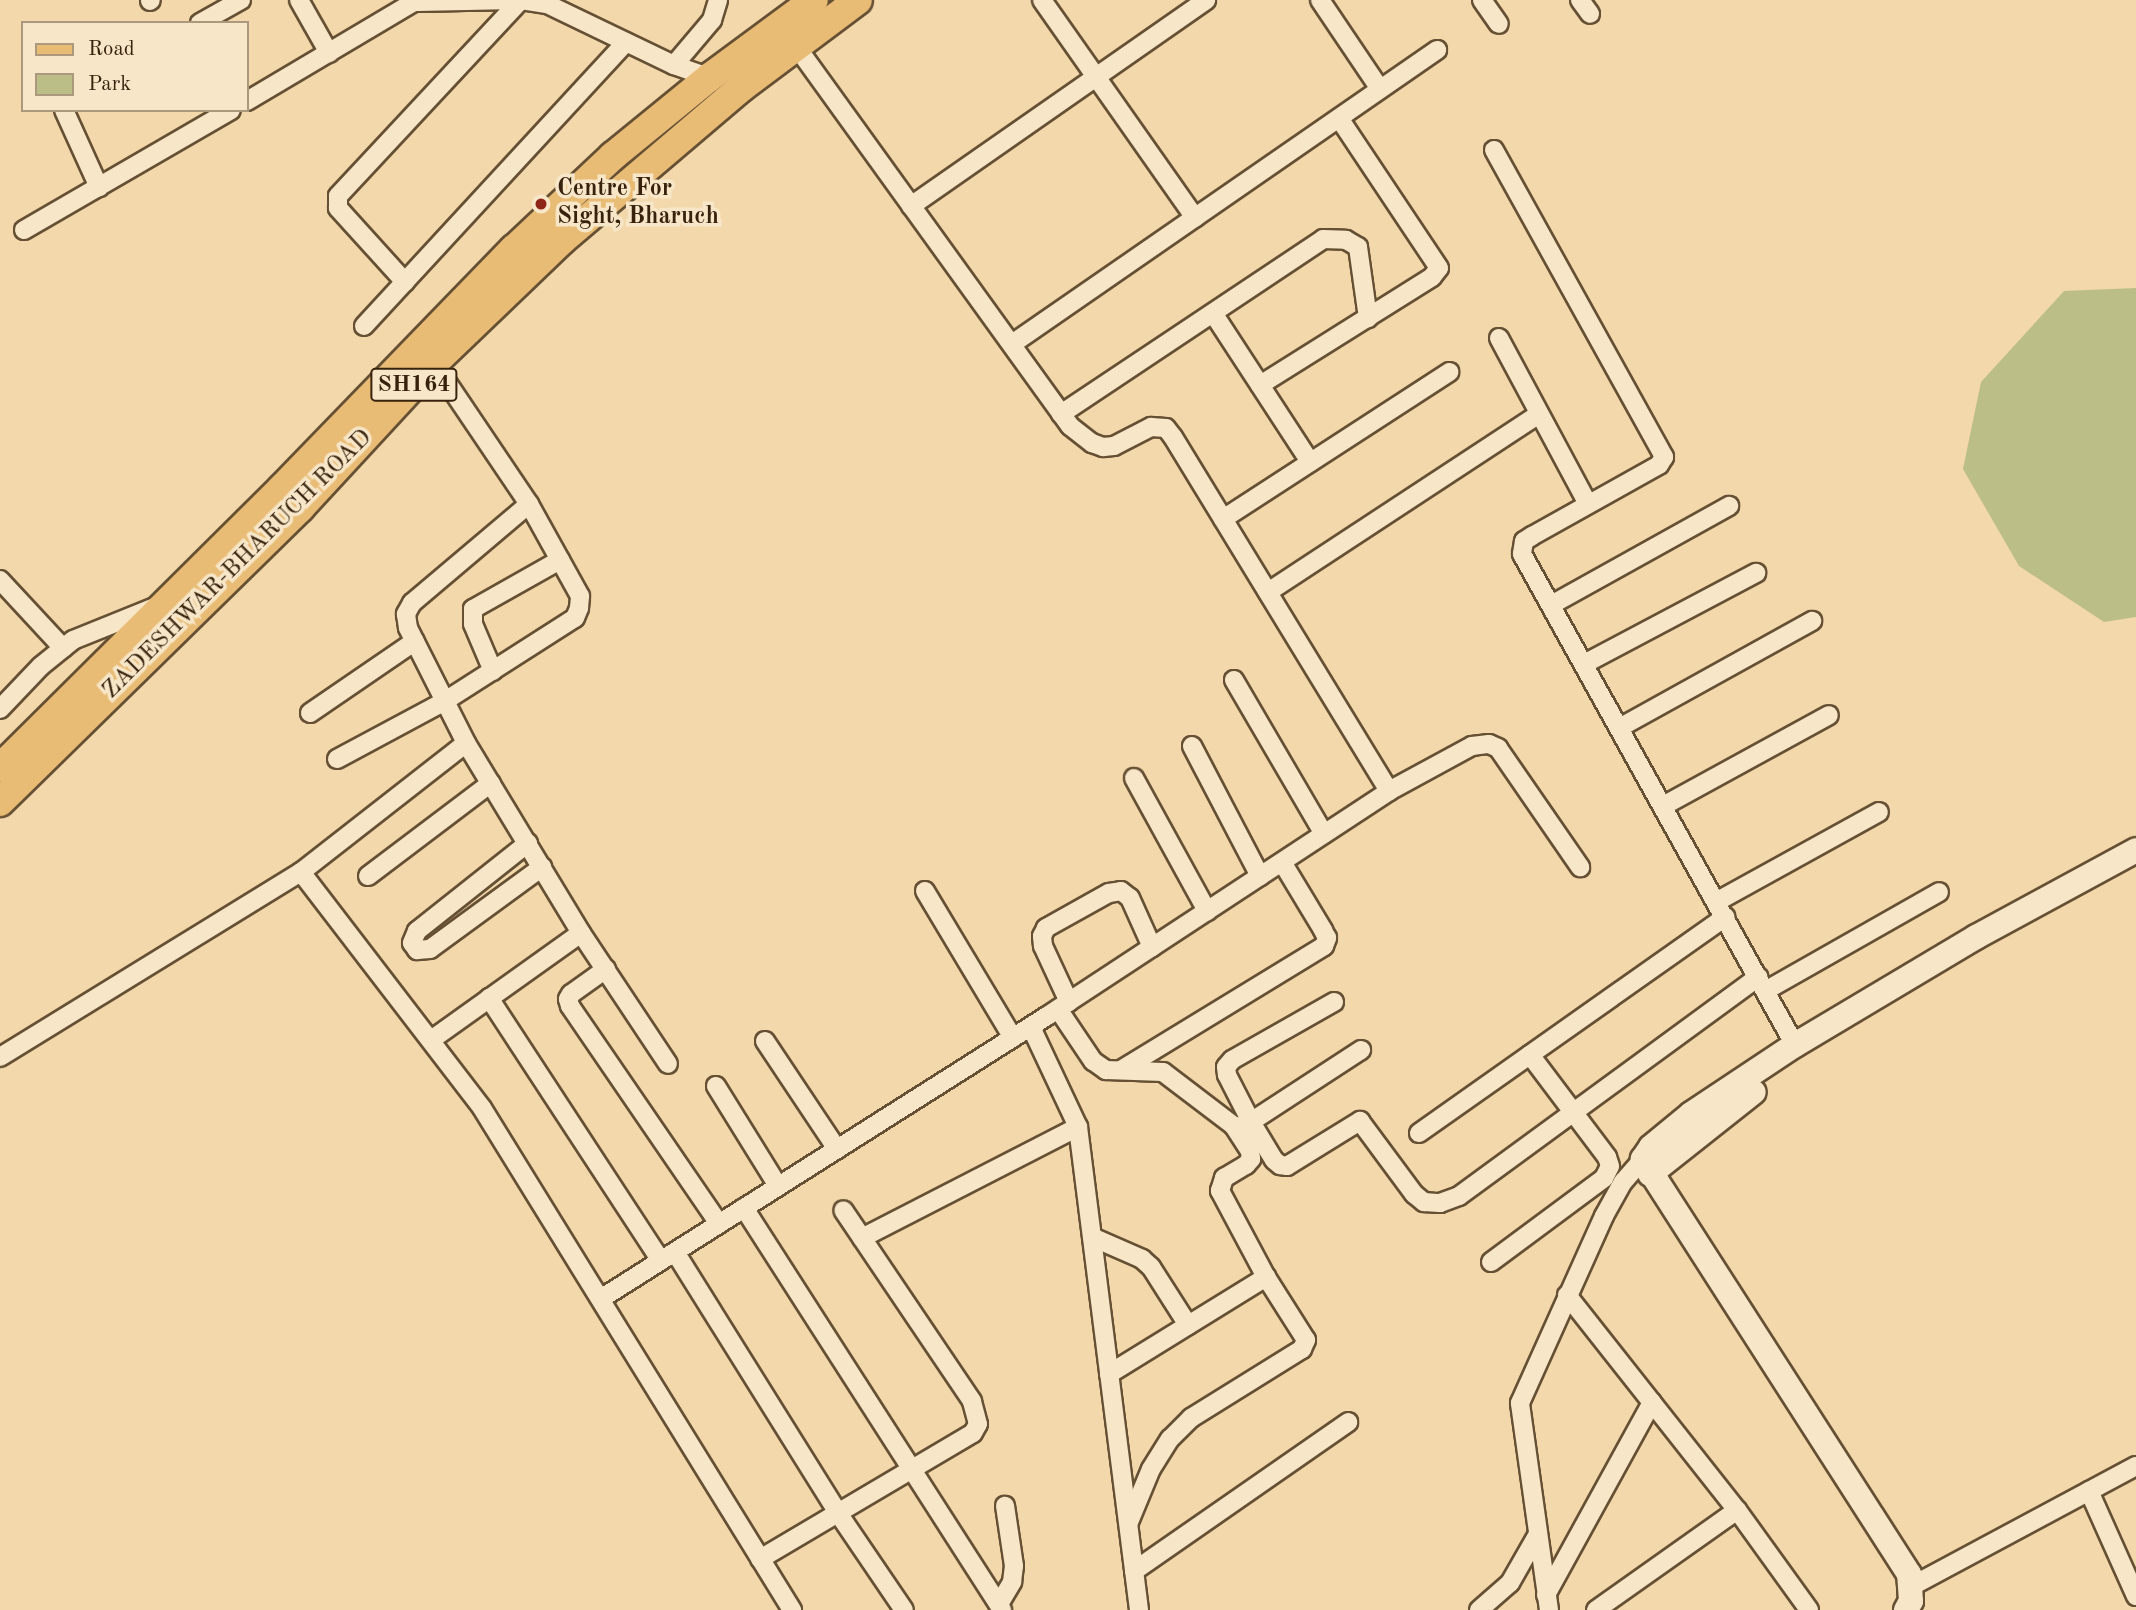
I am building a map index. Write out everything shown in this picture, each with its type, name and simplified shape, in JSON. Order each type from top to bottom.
[{"type":"main road","name":"ZADESHWAR-BHARUCH ROAD","points":[[3,761],[282,488],[514,249],[613,156],[710,77],[814,0]]},
{"type":"main road","name":"ZADESHWAR-BHARUCH ROAD","points":[[0,802],[300,508],[434,363],[561,241],[741,88],[858,0]]},
{"type":"main road","points":[[1913,1602],[1909,1574],[1647,1167],[1651,1147],[1691,1114],[1796,1045],[1976,937],[2136,850]]},
{"type":"main road","points":[[1647,1167],[1803,1058],[1984,950],[2136,865]]},
{"type":"street","points":[[204,21],[242,0]]},
{"type":"street","points":[[299,0],[329,53]]},
{"type":"street","points":[[405,282],[338,208],[338,196],[520,0]]},
{"type":"street","points":[[248,100],[414,2],[520,0],[547,4],[674,65],[741,88]]},
{"type":"street","points":[[674,65],[712,20],[718,0]]},
{"type":"street","points":[[1042,0],[1195,218]]},
{"type":"street","points":[[911,206],[1206,0]]},
{"type":"street","points":[[1320,0],[1380,89]]},
{"type":"street","points":[[1482,0],[1499,24]]},
{"type":"street","points":[[365,326],[626,42]]},
{"type":"street","points":[[796,47],[1061,414],[1080,436],[1103,447],[1114,446],[1151,427],[1166,428],[1389,791]]},
{"type":"street","points":[[1012,344],[1437,50]]},
{"type":"street","points":[[65,112],[99,187]]},
{"type":"street","points":[[24,230],[228,112]]},
{"type":"street","points":[[1260,385],[1432,277],[1438,268],[1339,118]]},
{"type":"street","points":[[1494,150],[1664,457],[1659,465],[1524,541],[1522,554],[1796,1045]]},
{"type":"street","points":[[1061,414],[1312,244],[1332,239],[1346,240],[1358,247],[1368,318]]},
{"type":"street","points":[[1213,313],[1310,463]]},
{"type":"street","points":[[1499,338],[1588,504]]},
{"type":"street","points":[[337,759],[445,701],[575,618],[580,596],[529,504],[434,363]]},
{"type":"street","points":[[1223,519],[1449,372]]},
{"type":"street","points":[[1268,592],[1539,414]]},
{"type":"street","points":[[529,504],[412,603],[406,614],[415,641],[466,743],[582,933],[668,1064]]},
{"type":"street","points":[[1551,604],[1729,506]]},
{"type":"street","points":[[493,671],[473,624],[473,609],[560,560]]},
{"type":"street","points":[[1584,664],[1756,573]]},
{"type":"street","points":[[0,580],[63,648]]},
{"type":"street","points":[[0,709],[41,666],[63,648],[105,625],[162,604]]},
{"type":"street","points":[[1619,728],[1812,621]]},
{"type":"street","points":[[310,713],[415,641]]},
{"type":"street","points":[[1234,680],[1324,834]]},
{"type":"street","points":[[1663,806],[1829,715]]},
{"type":"street","points":[[0,1057],[301,872],[466,743]]},
{"type":"street","points":[[602,1298],[1064,1006],[1389,791],[1472,746],[1489,744],[1498,748],[1580,867]]},
{"type":"street","points":[[1192,746],[1260,876]]},
{"type":"street","points":[[1134,778],[1207,911]]},
{"type":"street","points":[[368,876],[491,783]]},
{"type":"street","points":[[1419,1133],[1530,1055],[1720,910],[1879,812]]},
{"type":"street","points":[[528,843],[417,931],[412,943],[417,950],[430,949],[542,867]]},
{"type":"street","points":[[1121,1070],[1324,946],[1327,938],[1323,930],[1282,862]]},
{"type":"street","points":[[301,872],[482,1108],[602,1298],[792,1610]]},
{"type":"street","points":[[925,891],[1013,1038]]},
{"type":"street","points":[[1152,947],[1130,898],[1121,891],[1109,893],[1046,928],[1042,936],[1043,946],[1064,1006],[1093,1061],[1106,1070],[1163,1072],[1243,1124],[1280,1166],[1287,1166],[1360,1121],[1414,1194],[1424,1202],[1440,1203],[1459,1196],[1573,1112],[1762,984],[1939,892]]},
{"type":"street","points":[[431,1040],[582,933]]},
{"type":"street","points":[[606,969],[571,994],[568,999],[570,1006],[719,1224]]},
{"type":"street","points":[[489,998],[668,1256],[904,1610]]},
{"type":"street","points":[[1128,1524],[1151,1469],[1170,1439],[1191,1418],[1302,1349],[1306,1340],[1266,1277],[1220,1192],[1224,1178],[1251,1159],[1226,1066],[1334,1002]]},
{"type":"street","points":[[1031,1027],[1078,1127],[1139,1610]]},
{"type":"street","points":[[765,1041],[837,1149]]},
{"type":"street","points":[[1243,1124],[1362,1050]]},
{"type":"street","points":[[1491,1262],[1604,1178],[1610,1166],[1607,1157],[1530,1055]]},
{"type":"street","points":[[716,1086],[778,1186]]},
{"type":"street","points":[[862,1238],[1078,1127]]},
{"type":"street","points":[[1548,1602],[1520,1403],[1604,1216],[1623,1182],[1647,1167]]},
{"type":"street","points":[[744,1208],[1000,1607]]},
{"type":"street","points":[[760,1559],[973,1433],[978,1424],[972,1401],[843,1209]]},
{"type":"street","points":[[1092,1237],[1142,1258],[1151,1267],[1188,1325]]},
{"type":"street","points":[[1109,1374],[1266,1277]]},
{"type":"street","points":[[1567,1295],[1737,1510],[1809,1610]]},
{"type":"street","points":[[1548,1602],[1652,1402]]},
{"type":"street","points":[[1134,1571],[1348,1422]]},
{"type":"street","points":[[1913,1602],[2089,1491],[2136,1466]]},
{"type":"street","points":[[2089,1491],[2136,1595]]},
{"type":"street","points":[[1000,1607],[1012,1582],[1014,1566],[1005,1506]]},
{"type":"street","points":[[1596,1610],[1737,1510]]},
{"type":"street","points":[[1479,1610],[1510,1583],[1538,1534]]},
{"type":"green space","points":[[2136,288],[2136,617],[2104,622],[2019,566],[1963,469],[1981,382],[2064,291]]},
{"type":"place","name":"Centre For Sight, Bharuch","points":[[541,204]]}]
